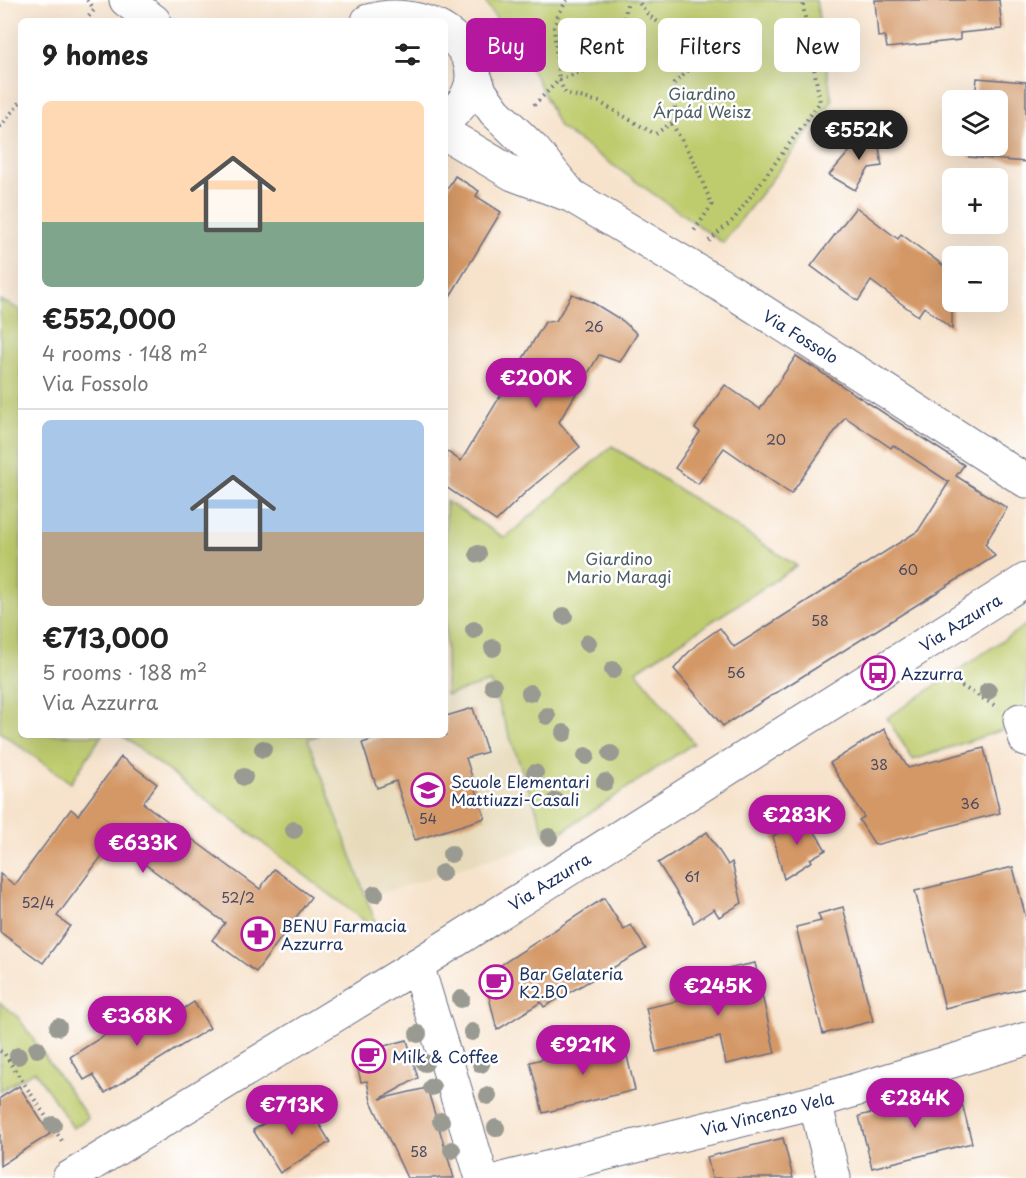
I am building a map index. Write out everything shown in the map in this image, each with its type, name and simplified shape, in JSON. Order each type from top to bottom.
[{"type":"street","points":[[126,0],[150,18]]},
{"type":"street","points":[[376,12],[395,7],[431,5]]},
{"type":"street","name":"Via Fossolo","points":[[431,5],[447,18]]},
{"type":"street","name":"Via Fossolo","points":[[448,19],[462,33],[466,42]]},
{"type":"street","points":[[448,117],[461,105],[471,84],[472,72]]},
{"type":"street","name":"Via Fossolo","points":[[473,72],[481,93],[495,112],[534,150],[572,196]]},
{"type":"street","name":"Via Fossolo","points":[[448,135],[513,174],[572,196],[734,293],[1026,480]]},
{"type":"street","name":"Via Azzurra","points":[[68,1163],[417,965],[1026,580]]},
{"type":"street","points":[[417,965],[482,1178]]},
{"type":"street","name":"Via Vincenzo Vela","points":[[506,1178],[815,1102],[1026,1040]]},
{"type":"street","points":[[815,1102],[834,1178]]},
{"type":"path","points":[[87,0],[95,10],[88,18]]},
{"type":"path","points":[[567,0],[558,15],[554,28],[559,80],[565,93],[599,102],[655,134],[675,121],[674,84],[698,61],[701,39],[694,21],[669,29],[649,16],[637,0]]},
{"type":"path","points":[[532,108],[559,80],[588,69],[620,39],[628,0]]},
{"type":"path","points":[[682,262],[734,219],[819,102],[802,0]]},
{"type":"path","points":[[0,127],[18,105]]},
{"type":"path","points":[[672,124],[693,159],[712,205],[695,230],[682,262]]},
{"type":"path","points":[[939,673],[1023,730]]},
{"type":"path","points":[[1,1053],[68,1163]]},
{"type":"shaded area","name":"Scuole Elementari Mattiuzzi-Casali","points":[[490,681],[548,841],[366,898],[307,739],[448,738],[448,694]]},
{"type":"green space","name":"Giardino Árpád Weisz","points":[[484,0],[816,0],[819,18],[774,18],[774,72],[827,72],[832,101],[723,243],[559,127],[532,72],[546,72],[546,18],[496,18]]},
{"type":"green space","points":[[0,300],[18,309],[18,738],[100,738],[71,783],[0,732]]},
{"type":"green space","name":"Giardino Mario Maragi","points":[[612,446],[797,566],[636,671],[694,743],[548,841],[490,682],[448,694],[448,502],[505,538]]},
{"type":"green space","points":[[1026,625],[1026,722],[913,760],[887,718]]},
{"type":"green space","points":[[125,738],[311,738],[308,739],[379,932]]},
{"type":"green space","points":[[0,1003],[18,1017],[88,1118],[73,1128],[35,1071],[0,1091]]},
{"type":"building","points":[[875,0],[999,0],[1002,29],[960,33],[960,40],[887,48],[885,36],[878,37]]},
{"type":"building","points":[[977,78],[1026,82],[1026,162],[969,157],[1008,156],[1008,90],[976,90]]},
{"type":"building","points":[[876,128],[882,166],[869,168],[855,190],[829,175],[855,145]]},
{"type":"building","points":[[455,176],[479,191],[476,196],[501,212],[448,300],[448,188]]},
{"type":"building","points":[[856,207],[898,239],[901,234],[942,265],[942,312],[952,312],[952,329],[924,307],[918,316],[871,281],[858,301],[811,266]]},
{"type":"building","points":[[572,294],[592,302],[623,321],[637,334],[620,362],[599,355],[559,422],[580,447],[527,491],[496,521],[448,488],[448,452],[461,461],[545,322],[556,321]]},
{"type":"building","points":[[796,356],[964,465],[956,476],[1007,508],[985,544],[995,556],[723,726],[674,669],[684,657],[697,644],[720,628],[734,647],[918,531],[949,482],[893,445],[891,448],[845,417],[791,494],[724,448],[698,484],[675,468],[700,432],[695,428],[725,385],[760,409]]},
{"type":"building","points":[[473,708],[487,752],[466,758],[485,818],[415,840],[396,781],[377,788],[362,743],[378,738],[448,738],[448,715]]},
{"type":"building","points":[[884,729],[908,768],[984,748],[1000,813],[875,845],[859,820],[864,817],[830,763]]},
{"type":"building","points":[[121,757],[157,784],[143,803],[260,889],[274,869],[311,897],[256,972],[212,940],[225,923],[113,841],[57,916],[70,926],[43,963],[0,932],[0,874],[15,885],[71,809],[78,815]]},
{"type":"building","points":[[805,816],[826,850],[784,879],[773,836]]},
{"type":"building","points":[[707,832],[728,865],[732,862],[742,903],[719,917],[714,909],[693,923],[692,917],[658,863]]},
{"type":"building","points":[[1013,867],[1026,918],[1026,988],[945,1008],[915,891]]},
{"type":"building","points":[[604,898],[624,930],[631,925],[646,949],[544,1007],[541,1002],[497,1030],[484,976]]},
{"type":"building","points":[[843,907],[873,1021],[823,1034],[796,927],[821,921],[818,914]]},
{"type":"building","points":[[755,963],[775,1053],[726,1064],[720,1037],[656,1052],[646,1008],[709,994],[704,974]]},
{"type":"building","points":[[194,1002],[210,1028],[105,1093],[93,1075],[84,1080],[70,1057],[133,1017],[144,1034]]},
{"type":"building","points":[[623,1039],[635,1090],[543,1113],[530,1062]]},
{"type":"building","points":[[407,1040],[418,1078],[380,1099],[427,1088],[454,1178],[407,1178],[371,1101],[367,1081],[361,1082],[354,1054]]},
{"type":"building","points":[[19,1086],[50,1134],[0,1166],[0,1098]]},
{"type":"building","points":[[959,1091],[972,1143],[872,1168],[859,1116]]},
{"type":"building","points":[[304,1099],[330,1142],[280,1173],[253,1130]]},
{"type":"building","points":[[783,1138],[793,1178],[712,1178],[707,1157]]},
{"type":"place","name":"Azzurra","points":[[878,673]]},
{"type":"place","name":"Scuole Elementari Mattiuzzi-Casali","points":[[428,790]]},
{"type":"place","name":"BENU Farmacia Azzurra","points":[[258,934]]},
{"type":"place","name":"Bar Gelateria K2.BO","points":[[496,982]]},
{"type":"place","name":"Milk & Coffee","points":[[369,1056]]}]
